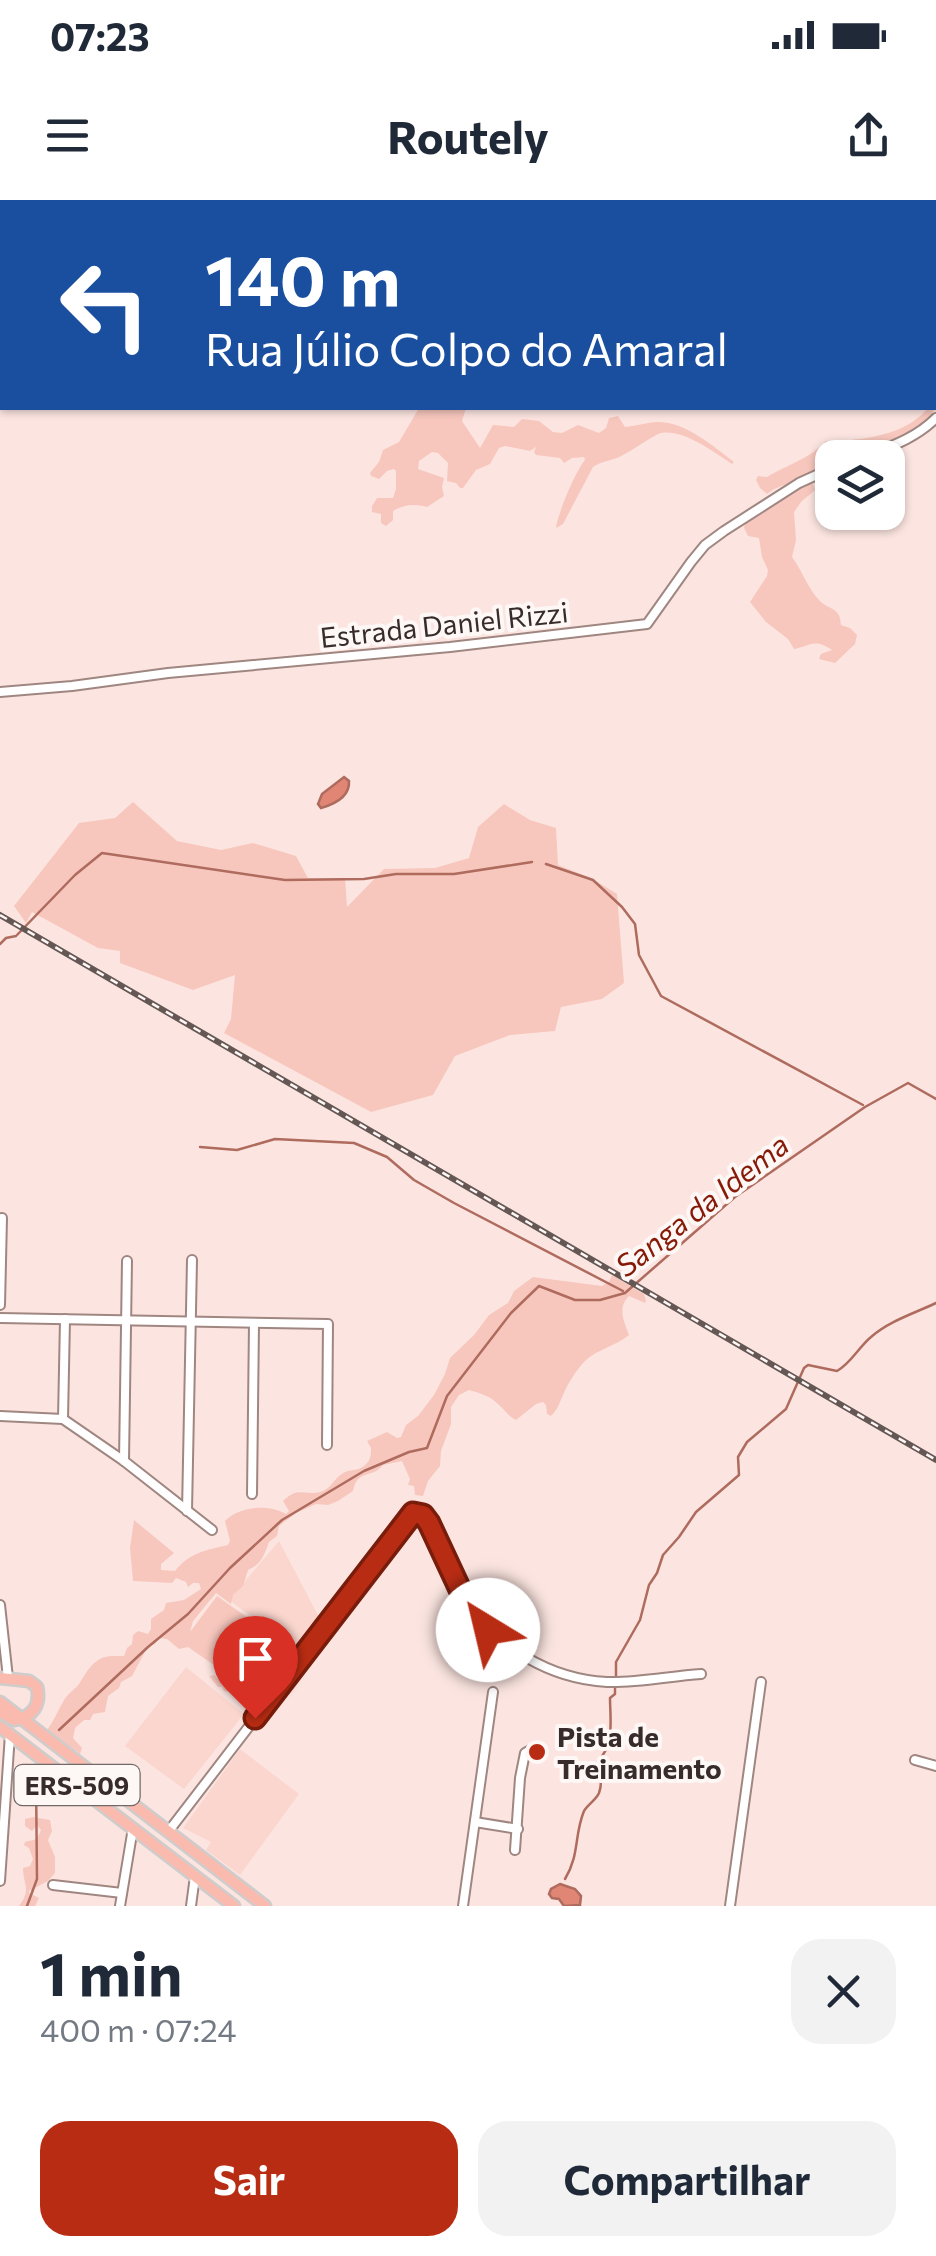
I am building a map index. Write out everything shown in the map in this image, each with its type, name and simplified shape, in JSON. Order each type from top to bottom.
[{"type":"highway","points":[[4,1678],[29,1681],[37,1687],[36,1709],[22,1718]]},
{"type":"highway","name":"ERS-509","points":[[0,1702],[265,1906]]},
{"type":"highway","name":"ERS-509","points":[[0,1712],[14,1720],[22,1718]]},
{"type":"highway","name":"ERS-509","points":[[5,1731],[234,1906]]},
{"type":"street","points":[[905,441],[936,418]]},
{"type":"street","name":"Estrada Daniel Rizzi","points":[[0,692],[647,624],[705,545],[815,476]]},
{"type":"street","points":[[0,1305],[2,1218]]},
{"type":"street","points":[[187,1512],[192,1260]]},
{"type":"street","points":[[124,1462],[127,1262]]},
{"type":"street","points":[[0,1318],[328,1324],[327,1446]]},
{"type":"street","points":[[63,1419],[65,1319]]},
{"type":"street","points":[[252,1494],[254,1323]]},
{"type":"street","points":[[0,1416],[63,1419],[212,1530]]},
{"type":"street","points":[[168,1832],[413,1513],[423,1515],[429,1523],[463,1596],[488,1630],[548,1669],[571,1677],[610,1682],[700,1674]]},
{"type":"street","points":[[0,1605],[4,1678]]},
{"type":"street","points":[[730,1906],[762,1682]]},
{"type":"street","points":[[463,1906],[493,1692]]},
{"type":"street","points":[[0,1881],[5,1731]]},
{"type":"street","points":[[515,1850],[520,1778],[526,1753],[534,1748]]},
{"type":"street","points":[[915,1760],[936,1766]]},
{"type":"street","points":[[475,1822],[518,1830]]},
{"type":"street","points":[[120,1906],[133,1828]]},
{"type":"street","points":[[191,1906],[195,1876]]},
{"type":"street","points":[[53,1885],[122,1893]]},
{"type":"shaded area","points":[[418,410],[465,410],[462,421],[480,448],[493,425],[514,427],[522,419],[539,421],[553,432],[562,433],[578,425],[599,433],[606,428],[609,418],[618,416],[625,427],[656,422],[677,426],[734,462],[687,437],[658,434],[593,467],[563,524],[556,528],[584,457],[564,463],[560,458],[536,455],[536,447],[530,451],[505,446],[460,488],[447,481],[448,463],[432,452],[419,461],[418,469],[444,478],[444,496],[427,507],[410,505],[393,511],[393,520],[386,526],[381,523],[381,514],[372,512],[372,506],[377,498],[393,498],[396,471],[387,471],[379,479],[370,473],[383,450],[399,442]]},
{"type":"shaded area","points":[[926,410],[934,410],[922,425],[904,436],[893,440],[854,440],[888,433]]},
{"type":"shaded area","points":[[815,450],[815,473],[767,494],[760,488],[758,476],[767,477]]},
{"type":"shaded area","points":[[813,484],[815,490],[794,512],[796,540],[792,557],[816,596],[837,612],[841,625],[857,635],[855,644],[835,663],[819,659],[832,650],[821,644],[794,649],[750,602],[768,570],[759,538],[748,536],[745,522],[795,488]]},
{"type":"shaded area","points":[[344,777],[349,787],[344,796],[321,808],[318,804],[322,794]]},
{"type":"shaded area","points":[[133,802],[177,841],[221,850],[253,843],[296,856],[308,878],[345,878],[347,907],[384,869],[435,868],[469,858],[478,827],[504,804],[530,820],[556,828],[558,865],[617,894],[624,983],[602,999],[561,1007],[555,1031],[510,1035],[455,1056],[433,1095],[371,1112],[224,1033],[231,1019],[235,975],[193,990],[120,963],[120,951],[98,948],[32,912],[26,923],[14,906],[79,823],[115,818]]},
{"type":"shaded area","points":[[612,1275],[644,1294],[646,1301],[629,1296],[622,1310],[629,1335],[586,1360],[551,1416],[543,1402],[516,1420],[485,1395],[469,1390],[459,1395],[451,1407],[451,1424],[440,1466],[428,1481],[423,1496],[415,1495],[414,1486],[408,1485],[410,1479],[402,1461],[383,1465],[361,1477],[353,1491],[338,1501],[316,1504],[279,1526],[277,1536],[269,1542],[259,1562],[248,1570],[231,1604],[216,1593],[193,1621],[190,1632],[217,1596],[248,1618],[235,1637],[248,1627],[261,1627],[262,1636],[275,1639],[271,1645],[275,1648],[255,1661],[244,1662],[239,1678],[228,1692],[209,1676],[218,1679],[225,1672],[234,1656],[227,1654],[233,1650],[231,1643],[214,1665],[188,1647],[179,1649],[167,1639],[158,1638],[148,1646],[132,1676],[108,1696],[105,1712],[93,1714],[75,1728],[73,1738],[82,1748],[80,1754],[47,1730],[93,1664],[105,1657],[124,1656],[133,1635],[138,1631],[148,1634],[151,1619],[164,1610],[166,1603],[184,1600],[201,1589],[199,1583],[188,1587],[176,1578],[172,1583],[133,1581],[130,1548],[134,1520],[174,1553],[161,1564],[161,1570],[175,1571],[192,1556],[228,1545],[225,1521],[231,1516],[254,1508],[286,1514],[289,1511],[283,1501],[288,1496],[324,1490],[341,1474],[365,1466],[371,1454],[367,1441],[387,1432],[401,1437],[406,1425],[434,1395],[450,1358],[489,1315],[508,1303],[514,1291],[533,1277],[602,1286]]},
{"type":"shaded area","points":[[279,1541],[321,1621],[297,1650],[229,1600]]},
{"type":"shaded area","points":[[186,1667],[244,1714],[184,1789],[125,1746]]},
{"type":"shaded area","points":[[240,1749],[299,1794],[240,1875],[206,1850],[211,1842],[183,1828]]},
{"type":"shaded area","points":[[25,1819],[50,1820],[52,1831],[48,1840],[55,1857],[55,1873],[29,1891],[39,1898],[35,1906],[19,1906],[26,1891],[23,1868],[30,1866],[33,1859],[24,1845],[37,1839],[41,1830],[37,1825],[32,1831],[25,1826]]},
{"type":"shaded area","points":[[560,1884],[575,1889],[581,1896],[580,1905],[564,1906],[559,1899],[552,1898],[551,1889]]},
{"type":"waterway","points":[[0,944],[16,936],[102,853],[285,880],[454,874],[532,862]]},
{"type":"waterway","points":[[546,864],[593,880],[622,907],[635,924],[639,955],[661,996],[863,1105]]},
{"type":"waterway","name":"Sanga da Idema","points":[[59,1730],[188,1614],[282,1520],[364,1471],[427,1448],[447,1396],[511,1313],[539,1286],[575,1300],[600,1300],[625,1293],[735,1197],[865,1107],[908,1083],[936,1099]]},
{"type":"waterway","points":[[200,1147],[237,1150],[275,1139],[354,1143],[387,1157],[414,1180],[454,1203],[623,1291]]},
{"type":"waterway","points":[[616,1676],[616,1662],[640,1620],[649,1585],[663,1555],[696,1512],[739,1475],[738,1457],[747,1442],[786,1409],[804,1368],[808,1365],[837,1371],[878,1331],[936,1303]]},
{"type":"waterway","points":[[565,1879],[584,1811],[600,1789],[598,1761],[609,1739],[610,1698],[615,1687]]},
{"type":"waterway","name":"Sanga da Idema","points":[[27,1906],[37,1879],[38,1768]]},
{"type":"railway","points":[[0,915],[936,1460]]},
{"type":"place","name":"Pista de Treinamento","points":[[537,1752]]},
{"type":"route","points":[[255,1718],[413,1513],[423,1515],[429,1523],[463,1596],[488,1630]]}]
